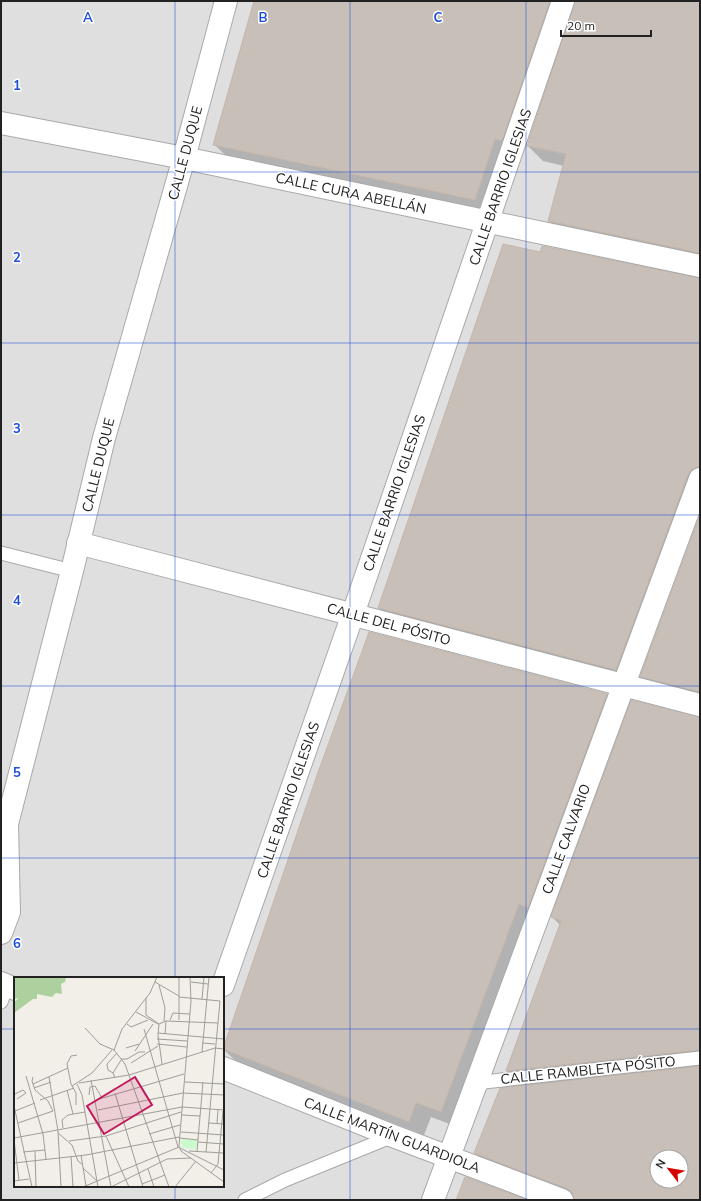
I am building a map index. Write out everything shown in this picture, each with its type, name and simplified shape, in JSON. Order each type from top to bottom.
[{"type":"street","name":"CALLE DUQUE","points":[[1,933],[9,912],[4,839],[7,824],[72,571],[104,438],[184,158],[226,1]]},
{"type":"street","name":"CALLE BARRIO IGLESIAS","points":[[224,982],[353,614],[563,1]]},
{"type":"street","name":"CALLE CURA ABELLÁN","points":[[1,123],[184,158],[700,266]]},
{"type":"street","name":"CALLE CALVARIO","points":[[433,1200],[475,1083],[700,479]]},
{"type":"street","name":"CALLE DEL PÓSITO","points":[[78,543],[700,705]]},
{"type":"street","name":"CALLE MARTÍN GUARDIOLA","points":[[224,1068],[393,1136],[562,1200]]},
{"type":"lane","points":[[1,553],[72,571]]},
{"type":"lane","name":"CALLE RAMBLETA PÓSITO","points":[[475,1083],[700,1058]]},
{"type":"lane","points":[[245,1200],[285,1180],[393,1136]]},
{"type":"shaded area","points":[[1,1],[700,1],[700,1200],[1,1200]]},
{"type":"building","points":[[254,1],[550,1],[502,141],[495,139],[475,200],[213,145]]},
{"type":"building","points":[[575,1],[700,1],[700,253],[548,221],[566,154],[527,146]]},
{"type":"building","points":[[503,244],[540,252],[542,246],[700,278],[700,467],[692,469],[688,475],[616,670],[378,608]]},
{"type":"building","points":[[700,515],[700,692],[640,677]]},
{"type":"building","points":[[369,632],[607,694],[528,908],[519,904],[441,1112],[416,1103],[409,1122],[224,1049],[316,778]]},
{"type":"building","points":[[631,700],[700,717],[700,1050],[506,1071],[561,921],[551,917]]},
{"type":"building","points":[[700,1066],[700,1200],[574,1200],[572,1192],[566,1188],[474,1153],[500,1088]]},
{"type":"building","points":[[465,1177],[527,1200],[456,1200]]}]
